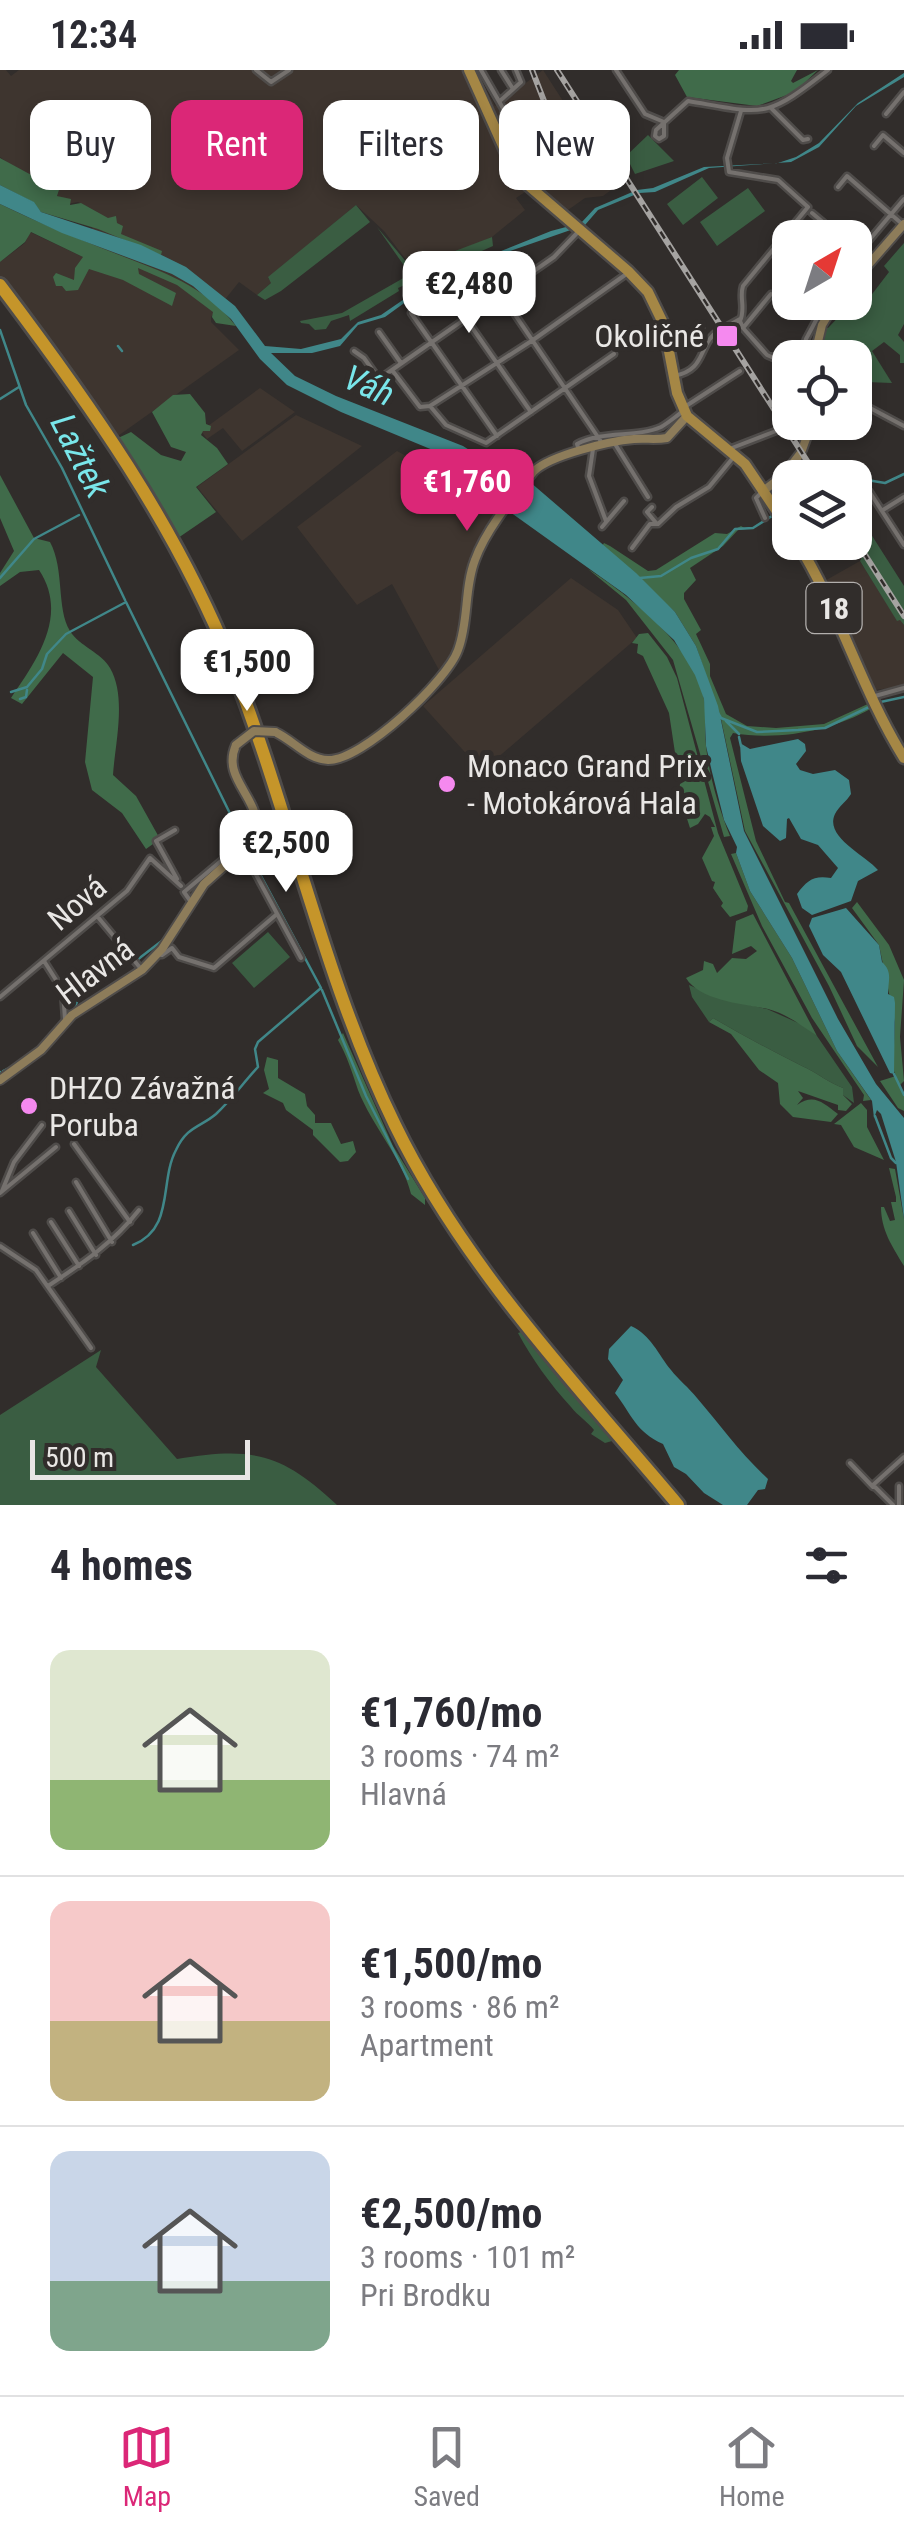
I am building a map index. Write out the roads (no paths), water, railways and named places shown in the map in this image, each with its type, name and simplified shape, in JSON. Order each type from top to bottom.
[{"type":"highway","points":[[0,284],[134,474],[210,614],[270,770],[350,1020],[419,1171],[503,1294],[675,1505]]},
{"type":"highway","points":[[0,294],[116,454],[192,590],[255,743],[355,1047],[403,1152],[489,1285],[675,1505]]},
{"type":"main road","points":[[469,70],[499,120]]},
{"type":"main road","points":[[533,190],[628,271],[657,308],[684,412],[731,452],[772,503]]},
{"type":"main road","name":"18","points":[[807,560],[829,598],[873,702],[904,758]]},
{"type":"street","points":[[256,70],[269,82],[289,70]]},
{"type":"street","points":[[481,70],[499,100]]},
{"type":"street","points":[[500,70],[513,89]]},
{"type":"street","points":[[501,100],[522,80],[516,70]]},
{"type":"street","points":[[616,70],[644,114],[664,122],[689,100],[742,111],[772,108],[792,99],[828,70]]},
{"type":"street","points":[[886,114],[904,92]]},
{"type":"street","points":[[772,108],[803,140],[808,139]]},
{"type":"street","points":[[742,111],[727,159],[728,170],[735,175],[778,180],[820,220]]},
{"type":"street","points":[[874,146],[883,135],[904,153]]},
{"type":"street","points":[[838,188],[847,176],[904,224],[872,261]]},
{"type":"street","points":[[872,235],[904,198]]},
{"type":"street","points":[[674,376],[691,371],[711,335],[740,319],[745,310],[741,293],[744,286],[809,211]]},
{"type":"street","points":[[354,352],[380,378],[557,254],[579,230]]},
{"type":"street","points":[[392,370],[420,406],[430,406],[533,340],[628,271]]},
{"type":"street","points":[[448,294],[531,412]]},
{"type":"street","points":[[501,294],[602,442]]},
{"type":"street","points":[[743,328],[771,294]]},
{"type":"street","points":[[411,312],[497,436]]},
{"type":"street","points":[[740,319],[743,328],[772,357]]},
{"type":"street","points":[[670,350],[702,328]]},
{"type":"street","points":[[379,332],[401,364]]},
{"type":"street","points":[[430,406],[457,431],[486,442],[614,354]]},
{"type":"street","points":[[182,889],[243,848],[255,835],[258,820],[253,804],[234,775],[231,758],[236,746],[254,732],[275,732],[317,758],[344,758],[365,746],[451,666],[460,646],[476,558],[529,478],[547,461],[656,429],[740,371]]},
{"type":"street","points":[[872,409],[904,426]]},
{"type":"street","points":[[580,451],[578,442],[614,444],[667,438],[678,430],[684,412]]},
{"type":"street","points":[[632,548],[650,524],[656,524],[676,506],[710,486],[731,452],[772,432]]},
{"type":"street","points":[[614,444],[648,497]]},
{"type":"street","points":[[593,449],[589,476],[604,524],[624,501]]},
{"type":"street","points":[[756,480],[772,483]]},
{"type":"street","points":[[764,518],[756,498],[772,485]]},
{"type":"street","points":[[872,495],[904,545]]},
{"type":"street","points":[[882,511],[904,496]]},
{"type":"street","points":[[652,507],[647,512],[656,524]]},
{"type":"street","points":[[873,702],[904,688]]},
{"type":"street","points":[[175,830],[156,841],[189,900]]},
{"type":"street","points":[[243,848],[301,958]]},
{"type":"street","name":"Hlavná","points":[[0,1080],[41,1050],[67,1021],[142,970],[157,954],[189,900],[243,848]]},
{"type":"street","name":"Nová","points":[[0,997],[98,916],[135,881],[150,858],[182,889]]},
{"type":"street","points":[[157,954],[172,948],[180,957],[211,968],[220,965],[277,914]]},
{"type":"street","points":[[98,916],[142,970]]},
{"type":"street","points":[[44,961],[63,991],[62,1012],[67,1021]]},
{"type":"street","points":[[1,1192],[14,1162],[42,1125]]},
{"type":"street","points":[[74,1144],[130,1222]]},
{"type":"street","points":[[1,1192],[56,1147]]},
{"type":"street","points":[[76,1182],[112,1242]]},
{"type":"street","points":[[48,1286],[112,1242],[139,1210]]},
{"type":"street","points":[[69,1211],[96,1255]]},
{"type":"street","points":[[51,1222],[79,1266]]},
{"type":"street","points":[[34,1233],[61,1278]]},
{"type":"street","points":[[0,1246],[36,1270],[91,1348]]},
{"type":"street","points":[[873,1486],[904,1457]]},
{"type":"street","points":[[850,1463],[896,1505]]},
{"type":"street","points":[[896,1505],[899,1486]]},
{"type":"water","points":[[904,73],[904,77],[856,106],[819,147],[791,162],[778,163],[819,143],[858,103]]},
{"type":"water","points":[[775,163],[709,168],[655,192],[639,193],[598,210],[585,225],[490,258],[449,281],[429,285],[385,317],[358,325],[340,346],[312,353],[271,353],[295,376],[463,446],[504,472],[530,482],[636,573],[675,612],[696,646],[718,706],[744,831],[838,1019],[876,1084],[904,1118],[904,1219],[896,1162],[881,1114],[877,1110],[874,1118],[872,1101],[837,1051],[792,958],[750,891],[724,820],[712,772],[706,746],[704,699],[674,640],[626,595],[510,512],[494,506],[482,496],[474,477],[440,453],[287,385],[260,359],[231,319],[193,286],[0,204],[0,185],[34,202],[41,212],[141,245],[186,267],[235,306],[265,346],[301,349],[341,339],[358,322],[381,315],[429,282],[446,279],[486,257],[551,231],[581,223],[595,208],[637,190],[653,188],[704,167]]},
{"type":"water","points":[[798,739],[805,744],[806,751],[796,764],[800,770],[813,774],[835,770],[849,780],[851,794],[835,814],[835,830],[878,870],[858,881],[851,901],[812,915],[802,908],[797,894],[811,880],[831,878],[838,868],[818,845],[801,839],[789,818],[786,838],[780,841],[763,826],[741,761],[740,743],[750,749]]},
{"type":"water","points":[[846,908],[879,945],[889,973],[888,994],[895,1003],[894,1074],[890,1073],[841,972],[823,955],[809,926],[812,918]]},
{"type":"water","points":[[631,1326],[649,1340],[768,1479],[765,1489],[758,1490],[747,1505],[723,1505],[704,1493],[674,1467],[663,1444],[640,1428],[615,1393],[623,1380],[608,1359],[609,1349]]},
{"type":"waterway","name":"Lažtek","points":[[0,330],[26,405],[62,468],[125,600]]},
{"type":"waterway","points":[[118,346],[122,351]]},
{"type":"waterway","points":[[0,399],[19,387]]},
{"type":"waterway","points":[[872,481],[885,483],[904,474]]},
{"type":"waterway","points":[[0,578],[34,539],[79,515]]},
{"type":"waterway","points":[[640,578],[661,576],[691,558],[718,549],[735,529],[753,528],[772,516]]},
{"type":"waterway","name":"Lažtek","points":[[126,602],[245,844]]},
{"type":"waterway","points":[[11,692],[27,687],[42,669],[47,654],[66,634],[126,602]]},
{"type":"waterway","points":[[20,699],[26,697],[27,690]]},
{"type":"waterway","points":[[876,703],[904,697]]},
{"type":"waterway","points":[[718,713],[721,718],[757,732],[825,728],[869,707]]},
{"type":"waterway","points":[[726,721],[739,734]]},
{"type":"waterway","points":[[739,737],[741,746]]},
{"type":"waterway","points":[[133,1245],[146,1237],[161,1216],[171,1163],[180,1142],[216,1114],[258,1067],[258,1042],[321,988],[246,848]]},
{"type":"waterway","name":"Lažtek","points":[[137,960],[163,940],[205,878]]},
{"type":"waterway","name":"Lažtek","points":[[74,1009],[89,982],[132,961]]},
{"type":"waterway","points":[[322,990],[366,1096],[408,1179]]},
{"type":"waterway","name":"Lažtek","points":[[3,1071],[15,1065]]},
{"type":"waterway","points":[[894,1074],[904,1095]]},
{"type":"waterway","points":[[875,1116],[896,1163]]},
{"type":"railway","points":[[532,70],[544,100]]},
{"type":"railway","points":[[557,70],[806,460]]},
{"type":"railway","points":[[868,560],[904,616]]},
{"type":"place","name":"Okoličné","points":[[727,336]]},
{"type":"place","name":"Monaco Grand Prix - Motokárová Hala","points":[[447,784]]},
{"type":"place","name":"DHZO Závažná Poruba","points":[[29,1106]]},
{"type":"water label","name":"Váh","points":[[369,386]]}]
